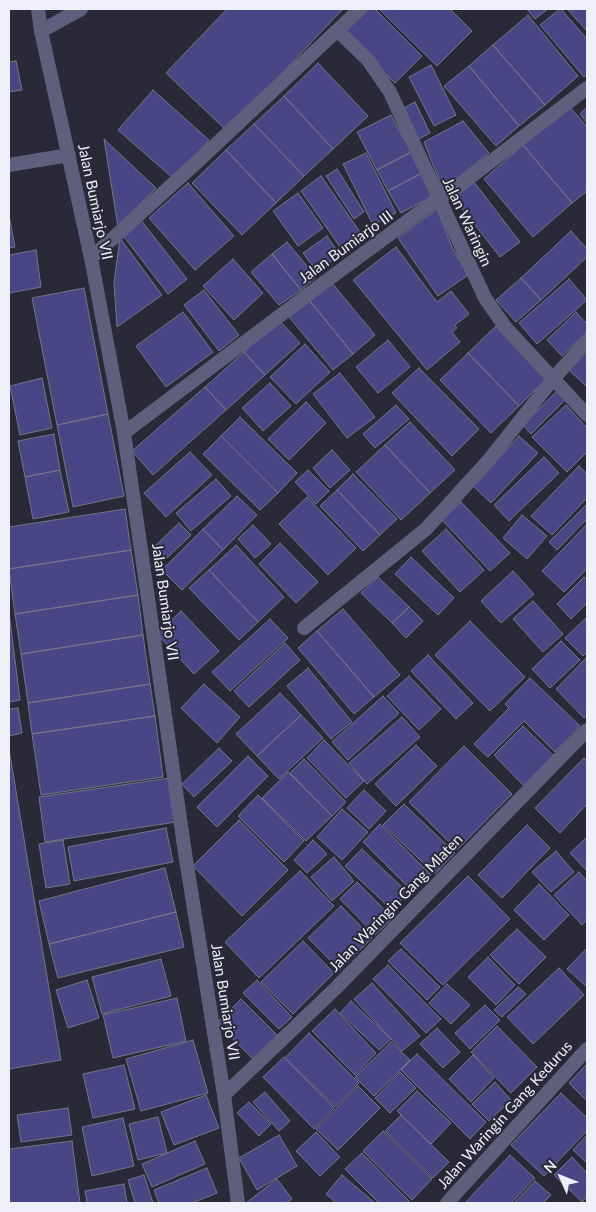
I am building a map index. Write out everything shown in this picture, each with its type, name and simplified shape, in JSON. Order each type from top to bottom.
[{"type":"street","name":"Jalan Bumiarjo VII","points":[[38,9],[91,258],[124,433],[183,844],[224,1095],[238,1203]]},
{"type":"street","points":[[41,30],[81,9]]},
{"type":"street","points":[[91,258],[196,163],[360,9]]},
{"type":"street","name":"Jalan Waringin","points":[[338,31],[368,60],[390,92],[484,298],[506,328],[587,414]]},
{"type":"street","name":"Jalan Bumiarjo III","points":[[124,433],[322,284],[439,198],[455,189],[587,88]]},
{"type":"street","points":[[9,165],[69,155]]},
{"type":"street","points":[[304,628],[426,529],[488,461],[553,379],[587,341]]},
{"type":"street","name":"Jalan Waringin Gang Mlaten","points":[[224,1095],[337,987],[587,730]]},
{"type":"street","name":"Jalan Waringin Gang Kedurus","points":[[447,1203],[587,1049]]},
{"type":"building","points":[[227,9],[343,9],[227,131],[166,73]]},
{"type":"building","points":[[366,9],[375,9],[422,56],[395,83],[343,32]]},
{"type":"building","points":[[379,9],[450,9],[472,31],[437,66]]},
{"type":"building","points":[[527,9],[548,9],[535,19]]},
{"type":"building","points":[[560,9],[587,39],[587,74],[584,77],[540,25]]},
{"type":"building","points":[[587,9],[587,31],[568,10]]},
{"type":"building","points":[[528,15],[578,76],[545,105],[493,45]]},
{"type":"building","points":[[493,45],[545,105],[519,126],[469,66]]},
{"type":"building","points":[[16,61],[22,90],[9,92],[9,62]]},
{"type":"building","points":[[318,63],[368,116],[333,149],[284,96]]},
{"type":"building","points":[[431,65],[456,115],[434,126],[409,77]]},
{"type":"building","points":[[469,66],[519,126],[496,146],[444,86]]},
{"type":"building","points":[[153,90],[209,140],[174,179],[118,130]]},
{"type":"building","points":[[284,96],[333,149],[304,176],[254,124]]},
{"type":"building","points":[[415,102],[430,133],[417,140],[402,109]]},
{"type":"building","points":[[569,106],[587,127],[587,191],[572,203],[523,145]]},
{"type":"building","points":[[587,107],[587,123],[580,114]]},
{"type":"building","points":[[391,115],[411,152],[377,170],[357,132]]},
{"type":"building","points":[[463,121],[489,153],[443,190],[424,142]]},
{"type":"building","points":[[254,124],[304,176],[276,203],[226,150]]},
{"type":"building","points":[[104,139],[156,188],[118,227]]},
{"type":"building","points":[[523,145],[572,203],[533,237],[484,179]]},
{"type":"building","points":[[226,150],[276,203],[242,235],[192,183]]},
{"type":"building","points":[[411,152],[422,173],[388,191],[377,170]]},
{"type":"building","points":[[366,153],[396,213],[373,225],[343,164]]},
{"type":"building","points":[[337,169],[364,212],[354,219],[326,176]]},
{"type":"building","points":[[422,173],[433,196],[401,213],[388,191]]},
{"type":"building","points":[[321,176],[365,239],[345,254],[301,191]]},
{"type":"building","points":[[474,182],[520,242],[500,257],[454,198]]},
{"type":"building","points":[[188,183],[234,236],[195,270],[149,218]]},
{"type":"building","points":[[298,193],[323,228],[298,246],[273,211]]},
{"type":"building","points":[[437,209],[452,247],[468,275],[438,296],[398,238]]},
{"type":"building","points":[[9,215],[15,247],[9,248]]},
{"type":"building","points":[[140,219],[187,279],[168,294],[121,233]]},
{"type":"building","points":[[571,231],[587,249],[587,257],[541,300],[521,278]]},
{"type":"building","points":[[327,236],[340,255],[317,272],[303,253]]},
{"type":"building","points":[[120,238],[162,295],[117,327],[114,283]]},
{"type":"building","points":[[287,242],[316,277],[301,290],[272,254]]},
{"type":"building","points":[[396,247],[437,302],[451,291],[469,314],[455,325],[457,328],[452,332],[460,342],[427,370],[353,280]]},
{"type":"building","points":[[36,250],[41,287],[9,293],[9,255]]},
{"type":"building","points":[[272,254],[301,290],[279,305],[251,272]]},
{"type":"building","points":[[233,259],[263,293],[234,320],[203,286]]},
{"type":"building","points":[[521,278],[541,300],[516,322],[496,300]]},
{"type":"building","points":[[569,279],[587,300],[537,344],[519,323]]},
{"type":"building","points":[[332,283],[375,335],[353,354],[310,301]]},
{"type":"building","points":[[84,288],[108,414],[57,425],[32,298]]},
{"type":"building","points":[[204,290],[239,335],[219,351],[184,305]]},
{"type":"building","points":[[310,301],[353,354],[333,370],[289,317]]},
{"type":"building","points":[[183,312],[213,352],[166,387],[136,346]]},
{"type":"building","points":[[576,312],[587,324],[587,332],[562,356],[547,340]]},
{"type":"building","points":[[279,320],[300,343],[265,375],[244,352]]},
{"type":"building","points":[[496,326],[547,378],[519,406],[468,353]]},
{"type":"building","points":[[388,340],[410,367],[378,393],[356,367]]},
{"type":"building","points":[[305,344],[330,372],[296,404],[270,377]]},
{"type":"building","points":[[587,350],[587,387],[569,370]]},
{"type":"building","points":[[244,352],[265,375],[226,410],[205,387]]},
{"type":"building","points":[[468,353],[519,406],[491,433],[440,380]]},
{"type":"building","points":[[419,368],[479,429],[452,456],[392,393]]},
{"type":"building","points":[[340,373],[375,417],[347,438],[313,394]]},
{"type":"building","points":[[42,378],[52,428],[20,435],[10,386]]},
{"type":"building","points":[[270,383],[291,406],[263,431],[242,408]]},
{"type":"building","points":[[205,387],[226,410],[153,475],[132,451]]},
{"type":"building","points":[[559,389],[567,398],[531,434],[523,425]]},
{"type":"building","points":[[306,402],[326,423],[289,460],[268,439]]},
{"type":"building","points":[[396,405],[409,419],[375,448],[363,434]]},
{"type":"building","points":[[566,405],[587,428],[587,452],[567,472],[532,437]]},
{"type":"building","points":[[108,414],[124,496],[73,507],[57,425]]},
{"type":"building","points":[[240,417],[297,473],[278,493],[221,436]]},
{"type":"building","points":[[410,422],[455,470],[430,493],[385,445]]},
{"type":"building","points":[[54,434],[60,470],[25,477],[18,441]]},
{"type":"building","points":[[221,436],[278,493],[260,510],[203,454]]},
{"type":"building","points":[[519,436],[538,453],[491,503],[473,486]]},
{"type":"building","points":[[385,445],[430,493],[401,520],[356,472]]},
{"type":"building","points":[[332,450],[350,470],[330,488],[313,468]]},
{"type":"building","points":[[190,452],[212,475],[166,517],[144,493]]},
{"type":"building","points":[[544,457],[559,473],[509,521],[494,505]]},
{"type":"building","points":[[579,466],[587,474],[587,498],[552,535],[531,516]]},
{"type":"building","points":[[60,470],[69,512],[33,519],[25,477]]},
{"type":"building","points":[[308,470],[329,491],[316,504],[295,482]]},
{"type":"building","points":[[353,474],[397,519],[380,535],[337,490]]},
{"type":"building","points":[[216,479],[231,496],[191,531],[176,513]]},
{"type":"building","points":[[337,490],[380,535],[363,551],[320,506]]},
{"type":"building","points":[[237,496],[257,515],[223,550],[203,529]]},
{"type":"building","points":[[307,497],[356,548],[328,575],[279,524]]},
{"type":"building","points":[[461,502],[510,553],[490,571],[442,520]]},
{"type":"building","points":[[587,504],[587,519],[557,550],[549,542]]},
{"type":"building","points":[[125,509],[131,550],[9,569],[9,527]]},
{"type":"building","points":[[522,515],[547,536],[527,559],[503,538]]},
{"type":"building","points":[[179,523],[191,535],[167,558],[155,546]]},
{"type":"building","points":[[587,524],[587,569],[564,592],[542,571]]},
{"type":"building","points":[[253,525],[271,544],[255,558],[238,539]]},
{"type":"building","points":[[203,529],[223,550],[182,590],[162,570]]},
{"type":"building","points":[[446,529],[484,570],[460,592],[422,551]]},
{"type":"building","points":[[280,543],[318,582],[296,603],[259,564]]},
{"type":"building","points":[[236,545],[284,597],[258,622],[209,570]]},
{"type":"building","points":[[131,550],[138,595],[15,614],[9,569]]},
{"type":"building","points":[[411,557],[454,598],[438,615],[395,574]]},
{"type":"building","points":[[209,570],[258,622],[239,640],[189,588]]},
{"type":"building","points":[[513,571],[534,594],[501,623],[481,601]]},
{"type":"building","points":[[378,577],[409,607],[392,623],[361,593]]},
{"type":"building","points":[[584,577],[587,580],[587,603],[571,619],[557,604]]},
{"type":"building","points":[[138,595],[143,635],[21,654],[15,614]]},
{"type":"building","points":[[533,601],[563,634],[543,652],[513,619]]},
{"type":"building","points":[[409,607],[423,621],[406,638],[392,623]]},
{"type":"building","points":[[343,609],[400,675],[374,697],[317,631]]},
{"type":"building","points":[[181,611],[219,651],[194,674],[157,634]]},
{"type":"building","points":[[9,612],[20,700],[9,702]]},
{"type":"building","points":[[587,617],[587,652],[583,656],[565,638]]},
{"type":"building","points":[[270,619],[288,638],[230,691],[212,672]]},
{"type":"building","points":[[470,621],[525,677],[490,711],[435,655]]},
{"type":"building","points":[[317,631],[374,697],[354,714],[298,648]]},
{"type":"building","points":[[143,635],[150,684],[28,703],[21,654]]},
{"type":"building","points":[[561,641],[580,660],[550,688],[532,669]]},
{"type":"building","points":[[285,643],[300,660],[249,707],[234,691]]},
{"type":"building","points":[[428,655],[473,703],[456,719],[411,671]]},
{"type":"building","points":[[587,657],[587,715],[584,718],[556,689]]},
{"type":"building","points":[[308,668],[352,722],[331,739],[287,686]]},
{"type":"building","points":[[409,676],[441,709],[419,730],[387,696]]},
{"type":"building","points":[[530,678],[580,726],[555,752],[524,721],[488,757],[474,744],[509,708],[505,704]]},
{"type":"building","points":[[150,684],[155,716],[32,734],[28,703]]},
{"type":"building","points":[[204,684],[240,717],[217,743],[181,708]]},
{"type":"building","points":[[280,693],[301,715],[257,756],[236,734]]},
{"type":"building","points":[[383,696],[399,713],[348,760],[332,742]]},
{"type":"building","points":[[18,708],[22,733],[9,736],[9,709]]},
{"type":"building","points":[[301,715],[323,738],[279,779],[257,756]]},
{"type":"building","points":[[155,716],[163,777],[41,795],[32,734]]},
{"type":"building","points":[[402,717],[420,737],[367,784],[349,763]]},
{"type":"building","points":[[523,726],[555,757],[525,787],[494,755]]},
{"type":"building","points":[[324,740],[364,781],[346,798],[307,758]]},
{"type":"building","points":[[416,745],[437,766],[396,806],[375,784]]},
{"type":"building","points":[[464,746],[512,794],[457,850],[409,802]]},
{"type":"building","points":[[219,748],[232,761],[194,797],[182,784]]},
{"type":"building","points":[[9,749],[61,1060],[9,1069]]},
{"type":"building","points":[[248,756],[268,776],[217,827],[197,807]]},
{"type":"building","points":[[584,758],[587,761],[587,804],[560,833],[535,808]]},
{"type":"building","points":[[304,759],[346,802],[332,816],[290,773]]},
{"type":"building","points":[[288,772],[332,816],[306,841],[262,798]]},
{"type":"building","points":[[170,778],[176,822],[45,842],[39,797]]},
{"type":"building","points":[[364,790],[386,811],[369,829],[347,808]]},
{"type":"building","points":[[258,795],[304,841],[284,862],[238,816]]},
{"type":"building","points":[[404,804],[455,853],[435,874],[383,825]]},
{"type":"building","points":[[342,809],[368,832],[342,860],[317,837]]},
{"type":"building","points":[[239,820],[288,870],[242,916],[193,866]]},
{"type":"building","points":[[380,824],[431,875],[413,892],[363,842]]},
{"type":"building","points":[[527,825],[550,848],[502,898],[478,875]]},
{"type":"building","points":[[166,828],[173,862],[74,881],[68,847]]},
{"type":"building","points":[[587,837],[587,871],[570,853]]},
{"type":"building","points":[[63,840],[70,884],[46,888],[39,844]]},
{"type":"building","points":[[313,840],[327,854],[307,873],[294,860]]},
{"type":"building","points":[[362,849],[408,893],[392,910],[345,866]]},
{"type":"building","points":[[556,851],[574,872],[551,892],[532,872]]},
{"type":"building","points":[[334,857],[354,881],[332,901],[311,877]]},
{"type":"building","points":[[165,868],[176,912],[49,944],[39,901]]},
{"type":"building","points":[[300,871],[334,906],[259,978],[225,942]]},
{"type":"building","points":[[579,872],[587,881],[587,920],[582,925],[554,895]]},
{"type":"building","points":[[468,876],[510,919],[443,985],[400,943]]},
{"type":"building","points":[[357,882],[393,918],[375,935],[340,899]]},
{"type":"building","points":[[539,884],[569,915],[544,940],[514,910]]},
{"type":"building","points":[[341,906],[372,938],[340,970],[308,938]]},
{"type":"building","points":[[176,912],[184,947],[58,978],[49,944]]},
{"type":"building","points":[[517,929],[546,957],[519,984],[490,955]]},
{"type":"building","points":[[303,941],[334,973],[293,1014],[261,982]]},
{"type":"building","points":[[587,948],[587,987],[567,969]]},
{"type":"building","points":[[401,949],[440,987],[427,1000],[388,961]]},
{"type":"building","points":[[488,957],[515,985],[496,1005],[468,977]]},
{"type":"building","points":[[161,959],[171,996],[102,1014],[92,977]]},
{"type":"building","points":[[388,965],[441,1019],[426,1033],[373,979]]},
{"type":"building","points":[[559,968],[584,995],[533,1044],[507,1017]]},
{"type":"building","points":[[87,980],[99,1018],[68,1028],[56,990]]},
{"type":"building","points":[[257,980],[292,1017],[279,1029],[243,993]]},
{"type":"building","points":[[372,983],[420,1036],[402,1051],[354,999]]},
{"type":"building","points":[[447,984],[470,1005],[451,1024],[429,1003]]},
{"type":"building","points":[[518,987],[526,994],[502,1017],[494,1010]]},
{"type":"building","points":[[177,998],[186,1041],[113,1058],[103,1015]]},
{"type":"building","points":[[241,999],[278,1036],[254,1060],[217,1023]]},
{"type":"building","points":[[351,1001],[391,1039],[379,1050],[340,1013]]},
{"type":"building","points":[[485,1005],[500,1020],[470,1049],[455,1033]]},
{"type":"building","points":[[335,1009],[376,1053],[355,1075],[312,1031]]},
{"type":"building","points":[[497,1026],[537,1067],[511,1093],[471,1052]]},
{"type":"building","points":[[437,1028],[460,1052],[443,1068],[420,1044]]},
{"type":"building","points":[[309,1033],[359,1083],[335,1107],[285,1058]]},
{"type":"building","points":[[193,1040],[208,1093],[141,1111],[126,1059]]},
{"type":"building","points":[[391,1042],[410,1060],[374,1096],[355,1077]]},
{"type":"building","points":[[417,1054],[486,1122],[470,1139],[401,1070]]},
{"type":"building","points":[[473,1055],[494,1078],[471,1102],[449,1079]]},
{"type":"building","points":[[284,1057],[334,1108],[314,1129],[263,1077]]},
{"type":"building","points":[[587,1064],[587,1101],[569,1083]]},
{"type":"building","points":[[124,1065],[135,1109],[93,1118],[83,1074]]},
{"type":"building","points":[[400,1072],[416,1088],[390,1113],[375,1098]]},
{"type":"building","points":[[495,1082],[511,1100],[489,1121],[472,1104]]},
{"type":"building","points":[[358,1086],[380,1108],[338,1150],[316,1129]]},
{"type":"building","points":[[417,1091],[451,1123],[431,1144],[397,1111]]},
{"type":"building","points":[[265,1092],[290,1121],[279,1131],[253,1102]]},
{"type":"building","points":[[561,1093],[587,1118],[587,1131],[544,1176],[511,1145]]},
{"type":"building","points":[[206,1095],[219,1128],[174,1145],[161,1112]]},
{"type":"building","points":[[249,1102],[271,1124],[259,1136],[237,1113]]},
{"type":"building","points":[[68,1108],[72,1135],[21,1142],[17,1115]]},
{"type":"building","points":[[401,1115],[449,1162],[433,1178],[385,1131]]},
{"type":"building","points":[[158,1117],[167,1153],[138,1160],[129,1124]]},
{"type":"building","points":[[123,1118],[134,1166],[92,1176],[82,1127]]},
{"type":"building","points":[[383,1131],[432,1179],[412,1200],[363,1151]]},
{"type":"building","points":[[316,1132],[340,1157],[320,1176],[296,1151]]},
{"type":"building","points":[[279,1135],[297,1166],[257,1190],[239,1158]]},
{"type":"building","points":[[587,1135],[587,1163],[573,1150]]},
{"type":"building","points":[[72,1141],[80,1203],[9,1203],[9,1149]]},
{"type":"building","points":[[195,1141],[205,1164],[152,1187],[142,1164]]},
{"type":"building","points":[[362,1153],[409,1201],[406,1203],[379,1203],[345,1169]]},
{"type":"building","points":[[510,1155],[535,1178],[511,1203],[465,1203]]},
{"type":"building","points":[[572,1157],[587,1173],[587,1197],[582,1202],[554,1175]]},
{"type":"building","points":[[207,1168],[217,1193],[192,1203],[159,1203],[154,1190]]},
{"type":"building","points":[[144,1175],[153,1203],[135,1203],[128,1180]]},
{"type":"building","points":[[342,1175],[375,1203],[336,1203],[326,1194]]},
{"type":"building","points":[[277,1179],[292,1199],[286,1203],[246,1203]]},
{"type":"building","points":[[535,1181],[551,1195],[543,1203],[514,1203]]},
{"type":"building","points":[[124,1184],[127,1203],[87,1203],[85,1191]]}]
